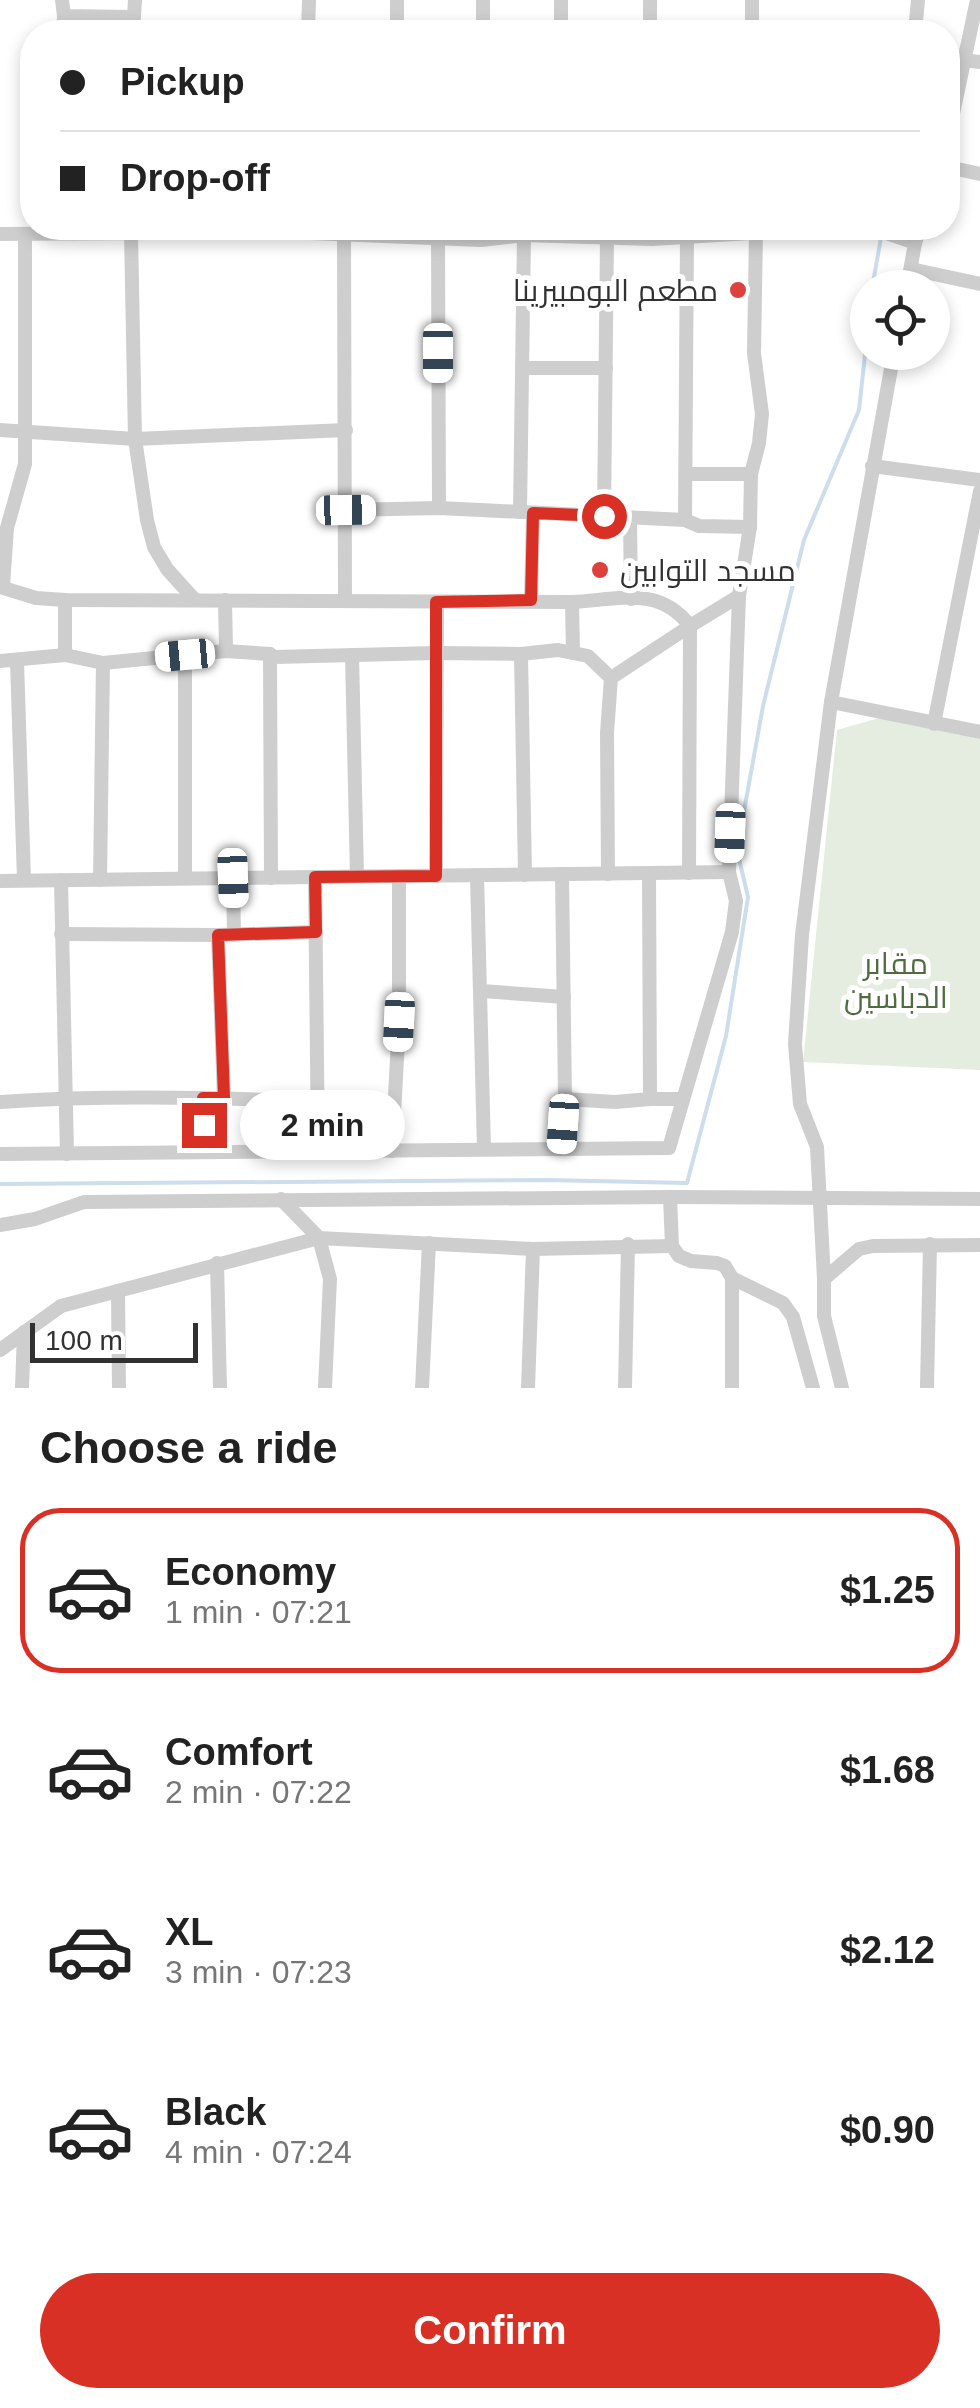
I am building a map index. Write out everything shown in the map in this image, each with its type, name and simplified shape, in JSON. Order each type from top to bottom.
[{"type":"street","points":[[960,79],[977,0]]},
{"type":"street","points":[[63,8],[112,20]]},
{"type":"street","points":[[964,60],[980,62]]},
{"type":"street","points":[[24,240],[25,464],[7,528],[1,586],[36,598],[65,600],[572,602],[649,597],[683,617],[690,626],[689,873]]},
{"type":"street","points":[[124,240],[135,439],[146,520],[154,547],[167,570],[194,598]]},
{"type":"street","points":[[344,240],[345,599]]},
{"type":"street","points":[[438,240],[438,508]]},
{"type":"street","points":[[524,240],[522,368],[531,600]]},
{"type":"street","points":[[604,516],[606,240]]},
{"type":"street","points":[[685,520],[688,240]]},
{"type":"street","points":[[0,1154],[669,1148],[732,932],[736,901],[729,872],[739,596],[750,527],[751,474],[762,414],[754,353],[763,240]]},
{"type":"street","points":[[909,240],[916,243]]},
{"type":"street","points":[[917,240],[911,269],[980,284]]},
{"type":"street","points":[[522,368],[606,368]]},
{"type":"street","points":[[842,1388],[824,1316],[817,1147],[800,1104],[796,1044],[802,935],[831,702],[891,370]]},
{"type":"street","points":[[0,430],[135,439],[346,430]]},
{"type":"street","points":[[872,466],[980,480]]},
{"type":"street","points":[[686,474],[751,474]]},
{"type":"street","points":[[934,724],[980,491]]},
{"type":"street","points":[[346,510],[438,508],[685,520],[699,526],[750,527]]},
{"type":"street","points":[[630,518],[630,599]]},
{"type":"street","points":[[611,678],[739,596]]},
{"type":"street","points":[[65,600],[65,656]]},
{"type":"street","points":[[226,600],[226,651]]},
{"type":"street","points":[[436,602],[436,876]]},
{"type":"street","points":[[572,602],[572,653]]},
{"type":"street","points":[[0,661],[65,656],[103,663],[226,651],[274,657],[435,652],[521,654],[544,650],[588,656],[611,678]]},
{"type":"street","points":[[270,654],[271,878]]},
{"type":"street","points":[[521,654],[525,874]]},
{"type":"street","points":[[185,655],[185,878]]},
{"type":"street","points":[[352,655],[357,876]]},
{"type":"street","points":[[17,661],[24,880]]},
{"type":"street","points":[[100,880],[103,663]]},
{"type":"street","points":[[608,874],[607,733],[611,678]]},
{"type":"street","points":[[831,702],[980,732]]},
{"type":"street","points":[[0,880],[729,872]]},
{"type":"street","points":[[649,873],[650,1099]]},
{"type":"street","points":[[561,1149],[565,1098],[562,874]]},
{"type":"street","points":[[477,875],[484,1149]]},
{"type":"street","points":[[392,1151],[399,1022],[399,876]]},
{"type":"street","points":[[315,877],[318,1152]]},
{"type":"street","points":[[224,1098],[226,935],[233,878]]},
{"type":"street","points":[[62,880],[67,1154]]},
{"type":"street","points":[[61,934],[316,932]]},
{"type":"street","points":[[482,990],[564,998]]},
{"type":"street","points":[[203,1098],[206,1152]]},
{"type":"street","points":[[0,1102],[224,1098],[319,1102]]},
{"type":"street","points":[[565,1098],[615,1102],[682,1099]]},
{"type":"street","points":[[670,1197],[672,1246],[679,1256],[691,1262],[717,1262],[725,1266],[732,1278],[732,1388]]},
{"type":"street","points":[[0,1225],[35,1219],[84,1202],[670,1197],[980,1199]]},
{"type":"street","points":[[282,1199],[318,1238],[330,1279],[325,1388]]},
{"type":"street","points":[[0,1350],[62,1306],[318,1238],[534,1248],[672,1246]]},
{"type":"street","points":[[422,1388],[429,1243]]},
{"type":"street","points":[[626,1388],[628,1244]]},
{"type":"street","points":[[824,1278],[859,1249],[894,1244],[980,1245]]},
{"type":"street","points":[[927,1388],[930,1244]]},
{"type":"street","points":[[528,1388],[534,1248]]},
{"type":"street","points":[[217,1263],[220,1388]]},
{"type":"street","points":[[732,1278],[783,1303],[793,1317],[814,1388]]},
{"type":"street","points":[[118,1291],[119,1388]]},
{"type":"street","points":[[22,1388],[24,1332]]},
{"type":"green space","name":"مقابر الدباسين","points":[[879,718],[980,739],[980,1070],[803,1062],[837,730]]},
{"type":"waterway","points":[[875,270],[881,240]]},
{"type":"waterway","points":[[0,1184],[546,1180],[687,1183],[726,1036],[748,897],[737,850],[763,706],[804,540],[859,410],[863,370]]},
{"type":"place","name":"مطعم البومبيرينا","points":[[738,290]]},
{"type":"place","name":"مسجد التوابين","points":[[600,570]]},
{"type":"route","points":[[204,1125],[203,1098],[224,1098],[218,935],[316,932],[315,877],[436,876],[436,602],[531,600],[533,513],[604,516]]}]
